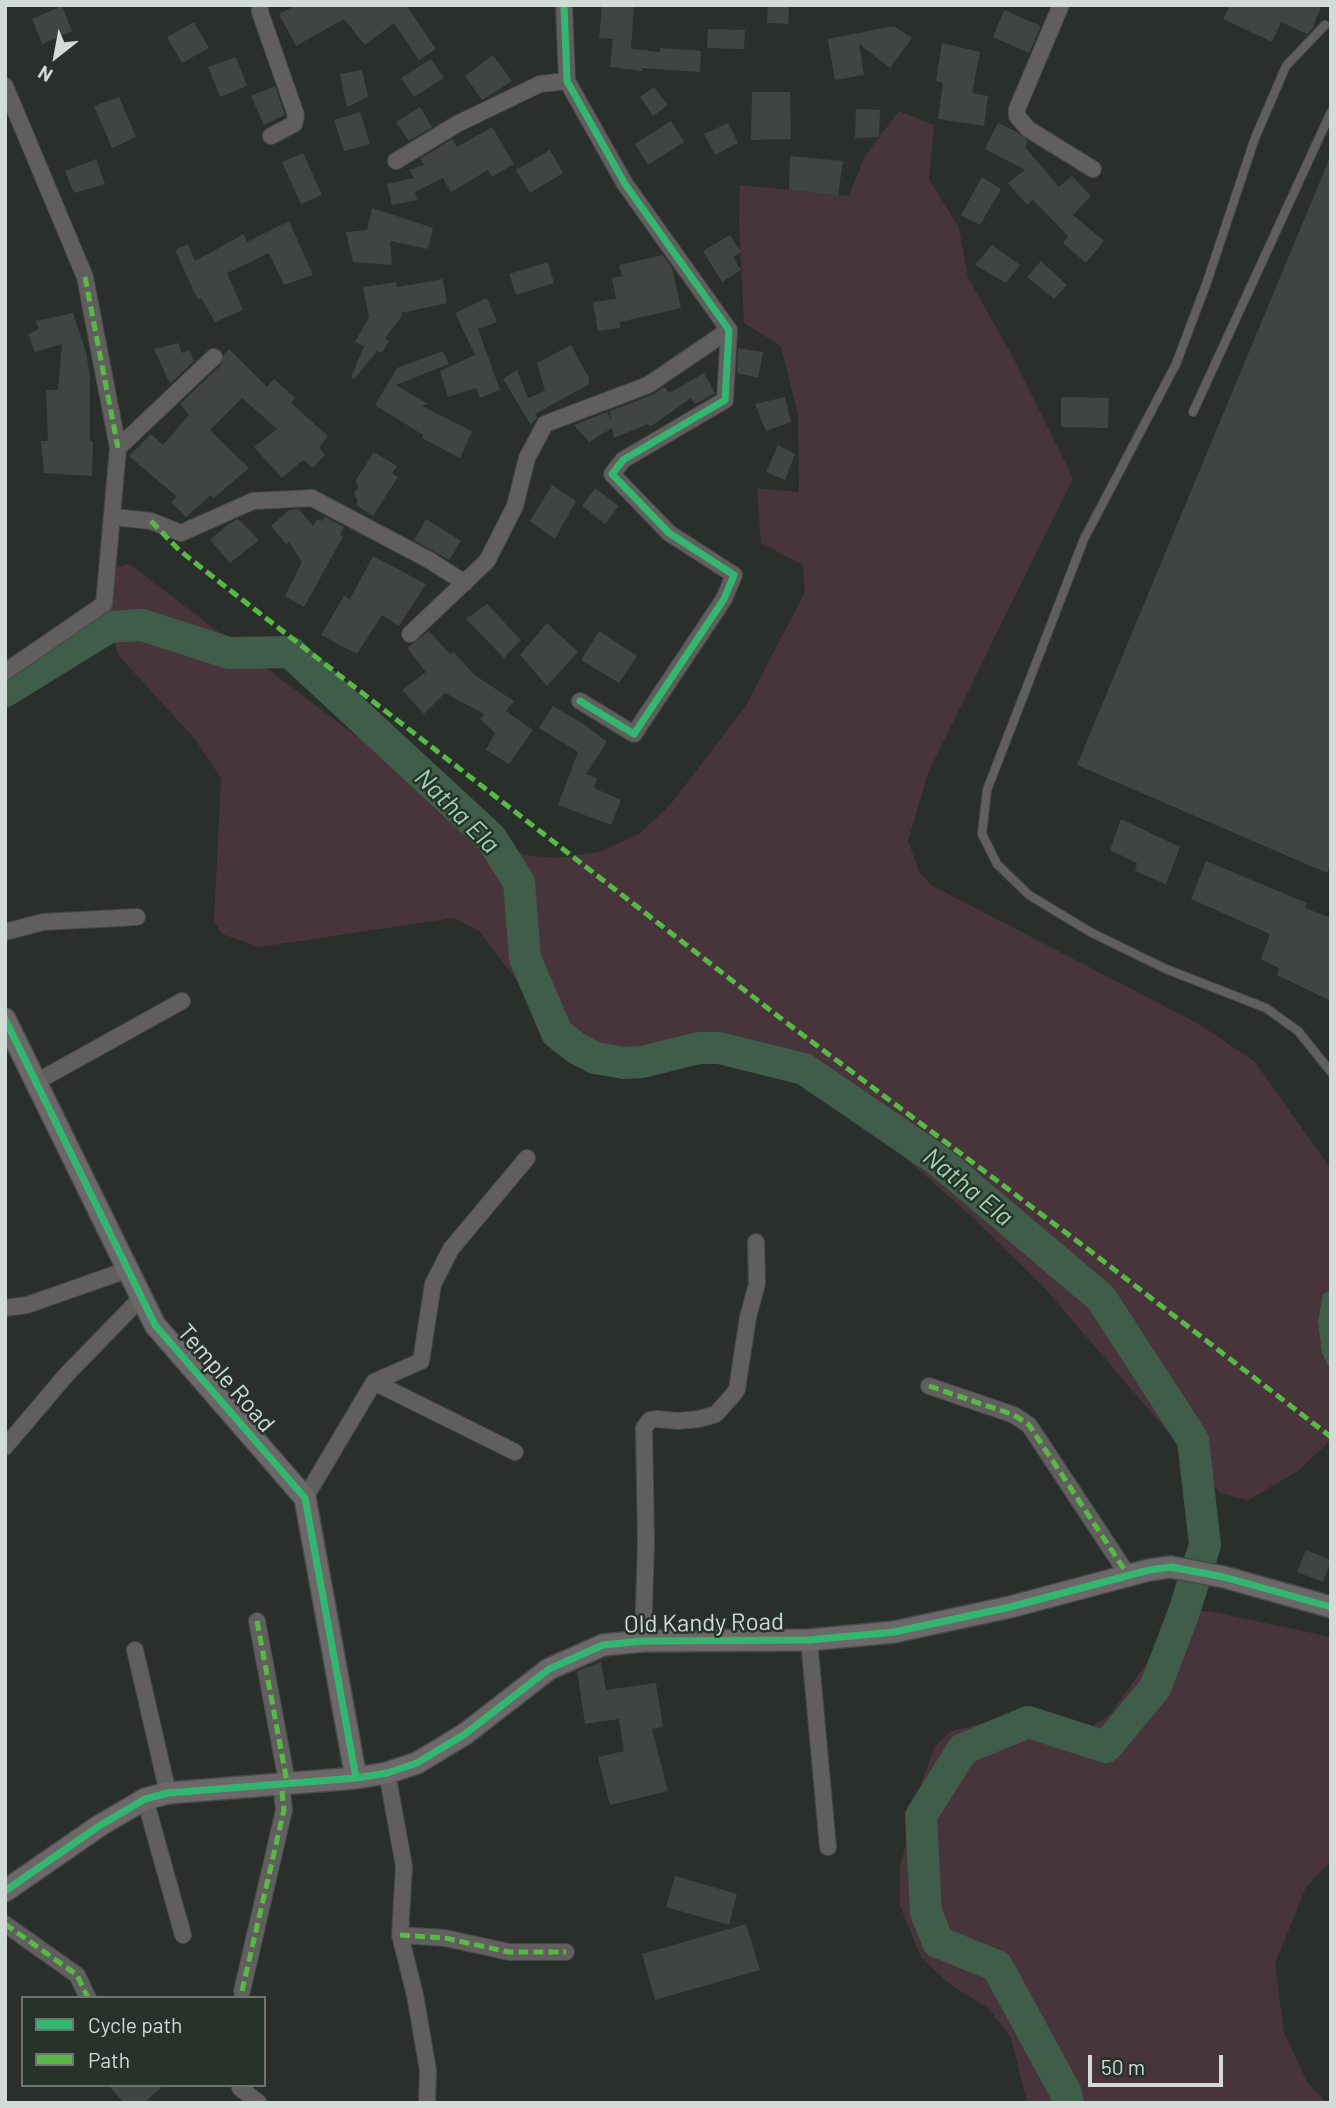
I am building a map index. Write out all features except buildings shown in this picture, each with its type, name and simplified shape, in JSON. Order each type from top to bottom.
[{"type":"street","points":[[261,5],[260,12],[296,115],[294,124],[271,136]]},
{"type":"street","points":[[564,5],[567,81],[625,184],[730,330],[725,400],[623,460],[612,474],[669,533],[734,575],[724,599],[634,734],[580,701]]},
{"type":"street","points":[[1061,5],[1017,109],[1017,116],[1028,129],[1093,169]]},
{"type":"street","points":[[396,161],[457,124],[540,83],[567,81]]},
{"type":"street","points":[[5,86],[85,276],[118,447],[104,604],[5,672]]},
{"type":"street","points":[[410,634],[487,561],[515,506],[527,458],[545,424],[648,385],[730,330]]},
{"type":"street","points":[[118,447],[214,357]]},
{"type":"street","points":[[113,517],[151,521],[181,533],[253,501],[312,498],[429,560],[465,583]]},
{"type":"street","points":[[5,932],[43,922],[138,917]]},
{"type":"street","points":[[36,1082],[183,1001]]},
{"type":"street","name":"Temple Road","points":[[5,1019],[155,1325],[305,1498]]},
{"type":"street","points":[[356,1778],[305,1498],[374,1382],[421,1361],[433,1284],[451,1249],[527,1158]]},
{"type":"street","points":[[643,1641],[646,1541],[644,1428],[650,1420],[689,1420],[716,1414],[737,1389],[748,1317],[757,1284],[756,1242]]},
{"type":"street","points":[[5,1308],[27,1305],[127,1270]]},
{"type":"street","points":[[5,1447],[67,1374],[141,1298]]},
{"type":"street","points":[[374,1382],[515,1452]]},
{"type":"street","points":[[929,1386],[1014,1415],[1029,1425],[1128,1575]]},
{"type":"street","name":"Old Kandy Road","points":[[5,1891],[99,1826],[145,1799],[168,1793],[356,1778],[387,1773],[418,1763],[442,1750],[548,1670],[603,1644],[643,1641],[808,1640],[894,1632],[1171,1567],[1224,1577],[1331,1607]]},
{"type":"street","points":[[242,1991],[284,1810],[284,1782],[257,1620]]},
{"type":"street","points":[[808,1640],[828,1846]]},
{"type":"street","points":[[135,1650],[168,1793]]},
{"type":"street","points":[[387,1773],[404,1866],[400,1935],[415,1995],[428,2070],[427,2103]]},
{"type":"street","points":[[145,1799],[183,1934]]},
{"type":"street","points":[[5,1924],[77,1975],[87,1996]]},
{"type":"street","points":[[400,1935],[445,1938],[509,1952],[566,1952]]},
{"type":"street","points":[[240,2088],[259,2103]]},
{"type":"lane","points":[[1325,25],[1286,66],[1255,138],[1207,282],[1176,364],[1084,539],[987,790],[982,834],[997,864],[1029,895],[1092,933],[1166,969],[1266,1008],[1298,1031],[1331,1072]]},
{"type":"lane","points":[[1193,412],[1331,112]]},
{"type":"shaded area","points":[[899,111],[934,125],[929,179],[959,228],[968,278],[1013,357],[1073,478],[928,773],[908,841],[920,873],[931,885],[1199,1024],[1255,1062],[1331,1169],[1331,1290],[1323,1295],[1322,1353],[1331,1372],[1331,1440],[1298,1471],[1248,1500],[1221,1494],[1042,1285],[971,1216],[887,1142],[821,1094],[780,1069],[719,1048],[699,1048],[642,1062],[624,1063],[595,1058],[557,1033],[479,931],[454,918],[259,947],[222,934],[214,921],[221,778],[194,738],[119,656],[109,627],[105,579],[111,569],[129,564],[491,838],[525,855],[557,858],[599,852],[639,834],[670,805],[745,707],[805,592],[803,565],[761,543],[757,488],[799,492],[798,415],[781,346],[744,323],[740,185],[849,196],[865,156]]},
{"type":"shaded area","points":[[1331,1290],[1331,1372],[1322,1353],[1318,1321],[1323,1294]]},
{"type":"shaded area","points":[[1209,1611],[1331,1637],[1331,1861],[1306,1887],[1275,1964],[1284,2032],[1307,2082],[1327,2103],[1027,2103],[1011,2038],[989,2009],[948,1983],[921,1957],[900,1906],[900,1867],[922,1781],[935,1746],[950,1732],[986,1722],[1044,1737],[1078,1737],[1110,1714],[1184,1612]]},
{"type":"waterway","name":"Natha Ela","points":[[5,691],[109,627],[142,625],[229,653],[290,652],[491,838],[519,882],[525,958],[557,1033],[595,1058],[624,1063],[642,1062],[699,1048],[719,1048],[804,1069],[939,1161],[1101,1298],[1193,1440],[1205,1545],[1184,1612],[1155,1688],[1106,1747],[1028,1722],[963,1749],[921,1816],[926,1912],[938,1942],[997,1966],[1066,2093],[1068,2103]]},
{"type":"marked path","points":[[85,277],[118,448]]},
{"type":"marked path","points":[[151,521],[179,550],[222,584],[779,1017],[1085,1247],[1331,1437]]},
{"type":"marked path","points":[[929,1386],[1014,1415],[1029,1425],[1128,1575]]},
{"type":"marked path","points":[[257,1621],[287,1782]]},
{"type":"marked path","points":[[242,1991],[284,1810],[281,1782]]},
{"type":"marked path","points":[[5,1924],[77,1975],[87,1996]]},
{"type":"marked path","points":[[400,1935],[445,1938],[509,1952],[566,1952]]},
{"type":"cycle path","points":[[564,5],[567,81],[625,184],[729,330],[725,400],[623,460],[612,474],[669,533],[734,575],[724,599],[634,734],[580,701]]},
{"type":"cycle path","points":[[5,1019],[155,1325],[305,1498],[356,1778]]},
{"type":"cycle path","points":[[5,1891],[99,1826],[145,1799],[168,1793],[356,1778],[387,1773],[417,1763],[465,1734],[549,1669],[603,1645],[643,1641],[809,1640],[894,1632],[1010,1607],[1149,1570],[1171,1567],[1224,1577],[1331,1607]]}]
